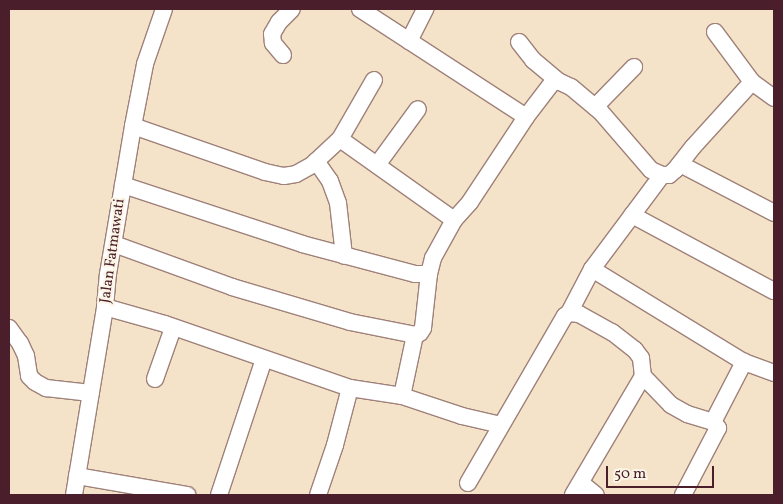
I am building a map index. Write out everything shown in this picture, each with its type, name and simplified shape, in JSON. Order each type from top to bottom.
[{"type":"street","name":"Jalan Fatmawati","points":[[74,495],[133,126],[145,64],[164,9]]},
{"type":"street","points":[[284,55],[273,43],[272,34],[279,22],[292,9]]},
{"type":"street","points":[[360,9],[526,117]]},
{"type":"street","points":[[409,41],[426,9]]},
{"type":"street","points":[[715,32],[752,82],[774,98]]},
{"type":"street","points":[[518,42],[533,60],[558,81],[571,87],[595,106],[651,170],[662,175],[669,175],[680,164],[752,82]]},
{"type":"street","points":[[595,106],[634,67]]},
{"type":"street","points":[[133,126],[265,172],[284,176],[296,174],[316,161],[340,139],[374,80]]},
{"type":"street","points":[[114,244],[232,287],[350,322],[415,335],[420,333],[423,328],[428,274],[433,258],[454,220],[470,202],[548,86],[558,81]]},
{"type":"street","points":[[377,165],[418,109]]},
{"type":"street","points":[[340,139],[454,220]]},
{"type":"street","points":[[316,161],[330,181],[338,203],[344,256]]},
{"type":"street","points":[[680,164],[774,213]]},
{"type":"street","points":[[468,483],[569,312],[592,269],[662,175]]},
{"type":"street","points":[[123,185],[344,256],[415,274],[428,274]]},
{"type":"street","points":[[632,215],[774,290]]},
{"type":"street","points":[[592,269],[744,362],[774,373]]},
{"type":"street","points":[[105,307],[350,388],[402,396],[462,416],[501,425]]},
{"type":"street","points":[[569,312],[579,314],[612,332],[635,350],[641,358],[644,376],[671,405],[687,414],[713,422],[718,428],[683,495]]},
{"type":"street","points":[[9,328],[20,343],[26,356],[29,376],[35,382],[46,388],[91,393]]},
{"type":"street","points":[[155,379],[173,328]]},
{"type":"street","points":[[402,396],[415,335]]},
{"type":"street","points":[[219,495],[264,359]]},
{"type":"street","points":[[713,422],[744,362]]},
{"type":"street","points":[[596,495],[577,489],[644,376]]},
{"type":"street","points":[[318,495],[335,445],[350,388]]},
{"type":"street","points":[[77,476],[186,495]]}]
